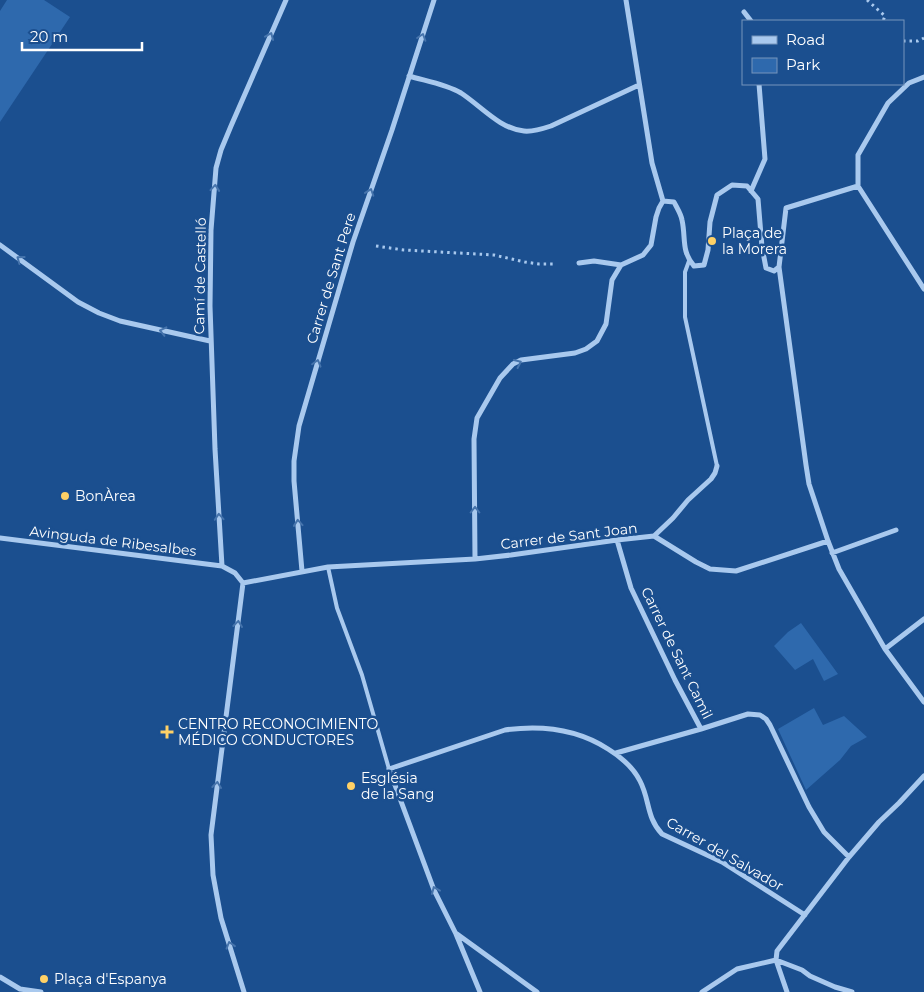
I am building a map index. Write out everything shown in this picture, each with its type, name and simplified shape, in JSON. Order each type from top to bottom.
[{"type":"street","name":"Camí de Castelló","points":[[222,566],[210,341],[211,230],[216,168],[230,126],[286,0]]},
{"type":"street","name":"Carrer de Sant Pere","points":[[302,571],[294,481],[294,461],[299,426],[353,242],[434,0]]},
{"type":"street","points":[[626,0],[652,163],[663,201]]},
{"type":"street","points":[[744,12],[751,20]]},
{"type":"street","points":[[409,76],[443,85],[460,92],[506,126],[523,131],[536,131],[551,126],[639,85]]},
{"type":"street","points":[[924,77],[909,82],[888,102],[858,155],[858,186],[924,289]]},
{"type":"street","points":[[751,191],[765,158],[759,85]]},
{"type":"street","points":[[663,201],[674,202],[682,218],[686,254],[694,266],[704,264],[708,250],[710,222],[718,195],[732,185],[747,186],[758,199],[762,247],[766,268],[774,271],[779,267]]},
{"type":"street","points":[[858,186],[786,208],[779,267],[809,484],[839,569],[885,649],[924,702]]},
{"type":"street","points":[[579,263],[594,261],[621,265],[644,255],[651,245],[658,208],[663,201]]},
{"type":"street","points":[[0,245],[78,302],[100,313],[120,321],[210,341]]},
{"type":"street","points":[[475,559],[474,439],[477,418],[500,378],[513,364],[521,360],[575,353],[586,349],[597,341],[606,324],[612,280],[621,265]]},
{"type":"street","name":"Carrer de Sant Joan","points":[[243,583],[328,567],[475,559],[654,536],[711,479],[717,466]]},
{"type":"street","points":[[832,553],[896,530]]},
{"type":"street","points":[[654,536],[710,569],[736,571],[828,541]]},
{"type":"street","name":"Avinguda de Ribesalbes","points":[[0,538],[222,566]]},
{"type":"street","name":"Carrer de Sant Camil","points":[[617,540],[631,588],[671,672],[701,729],[748,714],[760,715],[766,719],[809,807],[824,832],[849,857]]},
{"type":"street","points":[[222,566],[235,573],[243,583],[211,836],[214,875],[221,918],[244,992]]},
{"type":"street","points":[[885,649],[924,619]]},
{"type":"street","name":"Carrer del Salvador","points":[[389,769],[505,730],[543,728],[576,733],[600,743],[616,753],[636,773],[642,784],[651,817],[655,826],[662,834],[722,862],[805,915]]},
{"type":"street","points":[[616,753],[701,729]]},
{"type":"street","points":[[389,769],[434,890],[456,934],[480,992]]},
{"type":"street","points":[[787,992],[776,960],[778,951],[874,827],[924,776]]},
{"type":"street","points":[[456,934],[537,992]]},
{"type":"street","points":[[702,992],[737,968],[776,960],[802,970],[810,976],[835,987],[852,992]]},
{"type":"street","points":[[0,977],[20,989],[41,992]]},
{"type":"lane","name":"Carrer de Sant Joan","points":[[689,261],[685,272],[685,317],[717,466]]},
{"type":"lane","points":[[328,567],[337,608],[362,675],[389,769]]},
{"type":"path","points":[[867,0],[885,16],[883,20]]},
{"type":"path","points":[[904,41],[924,39]]},
{"type":"path","points":[[353,242],[404,250],[494,255],[539,264],[579,263]]},
{"type":"green space","points":[[7,0],[44,0],[70,17],[0,122],[0,11]]},
{"type":"green space","points":[[801,623],[838,674],[824,681],[813,659],[795,670],[774,646],[788,632]]},
{"type":"green space","points":[[814,708],[823,725],[844,716],[867,737],[851,746],[840,760],[806,790],[778,729]]},
{"type":"place","name":"Plaça de la Morera","points":[[712,241]]},
{"type":"place","name":"BonÀrea","points":[[65,496]]},
{"type":"place","name":"CENTRO RECONOCIMIENTO MÉDICO CONDUCTORES","points":[[167,732]]},
{"type":"place","name":"Església de la Sang","points":[[351,786]]},
{"type":"place","name":"Plaça d'Espanya","points":[[44,979]]}]
